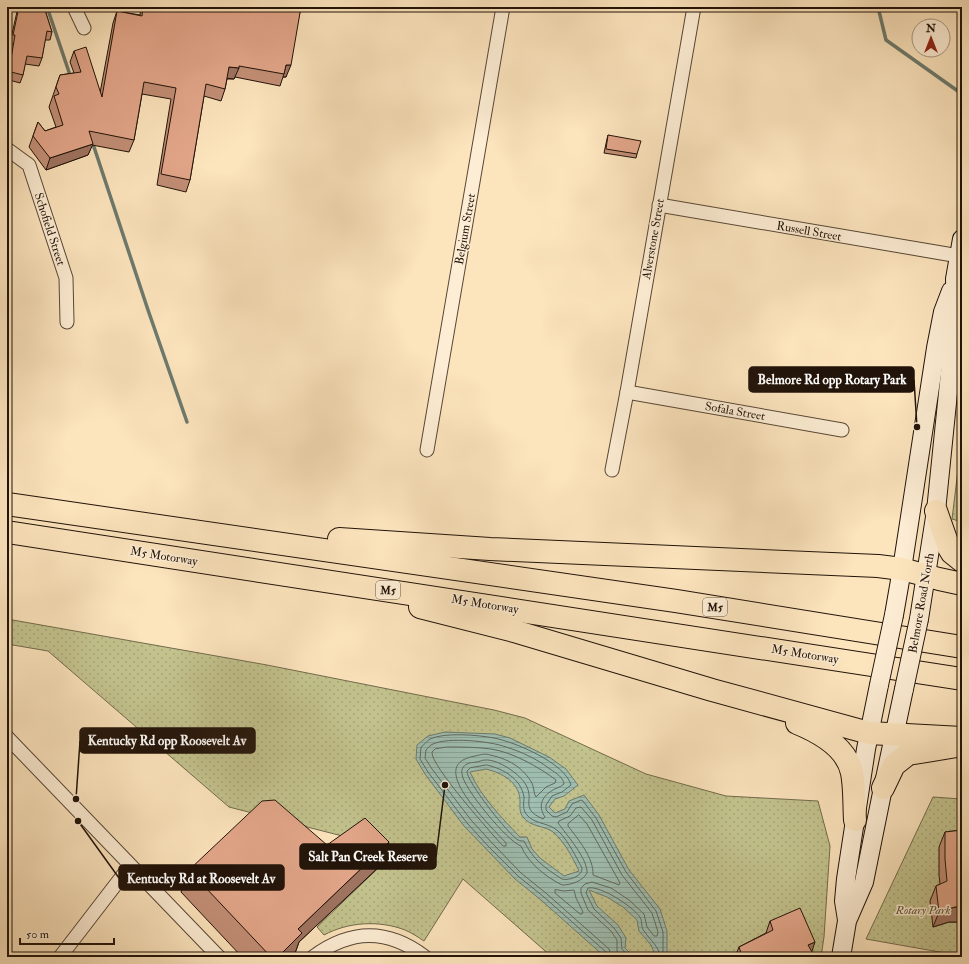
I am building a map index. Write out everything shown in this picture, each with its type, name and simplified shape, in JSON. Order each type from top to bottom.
[{"type":"highway","name":"M5","points":[[7,504],[676,601],[962,647]]},
{"type":"highway","points":[[936,511],[949,548],[952,553],[962,560]]},
{"type":"highway","points":[[164,527],[455,548],[817,563],[902,569],[962,584]]},
{"type":"highway","name":"M5 Motorway","points":[[7,532],[962,679]]},
{"type":"highway","points":[[231,566],[425,608],[514,631],[712,690],[869,733],[962,738]]},
{"type":"highway","points":[[712,690],[803,725],[820,734],[842,752],[846,756],[852,772],[855,820]]},
{"type":"highway","points":[[883,788],[894,765],[908,754],[962,745]]},
{"type":"main road","name":"Belmore Road North","points":[[841,957],[847,921],[864,882],[919,620],[936,511],[956,314],[955,279],[960,248]]},
{"type":"main road","name":"Belmore Road North","points":[[847,921],[844,901],[846,879],[869,733],[894,615],[943,312],[955,279]]},
{"type":"street","points":[[74,7],[84,28]]},
{"type":"street","name":"Belgium Street","points":[[427,450],[503,7]]},
{"type":"street","name":"Alverstone Street","points":[[612,470],[694,7]]},
{"type":"street","name":"Schofield Street","points":[[7,149],[29,165],[66,278],[67,322]]},
{"type":"street","name":"Russell Street","points":[[659,205],[960,248]]},
{"type":"street","name":"Sofala Street","points":[[627,392],[842,430]]},
{"type":"street","points":[[7,737],[219,957]]},
{"type":"street","points":[[60,957],[130,866]]},
{"type":"street","points":[[313,957],[334,943],[349,938],[362,936],[376,936],[400,942],[415,949],[425,957]]},
{"type":"green space","points":[[962,437],[962,522],[952,519]]},
{"type":"green space","points":[[7,619],[267,665],[494,710],[525,718],[646,774],[726,796],[818,801],[830,846],[824,937],[821,957],[552,957],[463,879],[424,941],[405,930],[374,924],[343,927],[324,935],[317,927],[397,850],[229,807],[48,651],[7,644]]},
{"type":"green space","name":"Rotary Park","points":[[933,797],[962,799],[962,956],[866,939]]},
{"type":"water","points":[[445,732],[495,734],[510,738],[549,757],[566,769],[578,785],[564,796],[555,799],[549,807],[555,813],[565,809],[569,801],[584,795],[599,815],[629,870],[660,909],[667,931],[667,951],[670,957],[656,957],[651,945],[639,931],[637,920],[623,907],[607,897],[589,890],[597,906],[618,925],[626,938],[625,948],[634,957],[605,957],[515,879],[464,826],[425,774],[416,759],[417,745],[428,736]],"holes":[[[486,769],[504,776],[513,783],[519,794],[520,811],[523,817],[530,823],[553,832],[568,850],[579,871],[564,876],[540,858],[532,849],[527,837],[520,837],[499,815],[486,799],[470,772]]]},
{"type":"building","points":[[19,7],[44,7],[52,32],[47,31],[42,58],[27,56],[23,75],[11,72],[10,76],[7,76],[7,59],[11,59],[15,35],[13,35]]},
{"type":"building","points":[[143,7],[301,7],[291,65],[286,65],[284,74],[239,66],[239,68],[229,67],[225,89],[206,84],[190,180],[161,174],[176,88],[144,82],[134,140],[89,131],[93,144],[50,158],[33,136],[38,122],[45,131],[63,125],[54,96],[59,94],[56,87],[60,75],[81,72],[74,51],[86,47],[102,97],[117,11],[142,16]]},
{"type":"building","points":[[608,135],[641,141],[637,154],[606,149]]},
{"type":"building","points":[[275,800],[327,845],[365,818],[389,842],[298,929],[302,933],[278,957],[271,957],[189,870],[262,801]]},
{"type":"building","points":[[962,830],[962,907],[955,907],[939,912],[936,886],[947,881],[945,832]]},
{"type":"building","points":[[800,908],[815,942],[808,945],[812,952],[799,957],[740,957],[742,956],[739,947],[773,930],[770,921]]},
{"type":"waterway","points":[[47,7],[71,78]]},
{"type":"waterway","points":[[878,7],[886,40],[962,94]]},
{"type":"waterway","points":[[92,141],[187,422]]},
{"type":"place","name":"Belmore Rd opp Rotary Park","points":[[917,427]]},
{"type":"place","name":"Salt Pan Creek Reserve","points":[[445,785]]},
{"type":"place","name":"Kentucky Rd opp Roosevelt Av","points":[[76,799]]},
{"type":"place","name":"Kentucky Rd at Roosevelt Av","points":[[78,821]]}]
